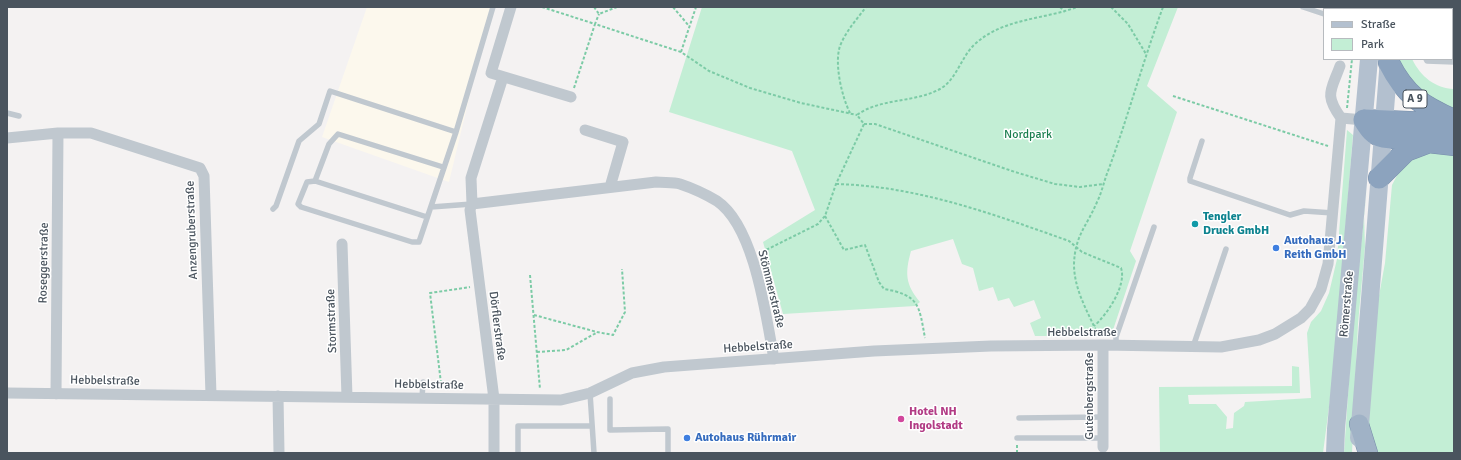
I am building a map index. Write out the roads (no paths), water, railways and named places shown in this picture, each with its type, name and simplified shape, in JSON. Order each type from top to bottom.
[{"type":"highway","name":"A 9","points":[[1382,60],[1418,102],[1454,120]]},
{"type":"highway","name":"A 9","points":[[1363,123],[1454,124]]},
{"type":"highway","points":[[1363,123],[1427,142],[1454,145]]},
{"type":"highway","points":[[1379,178],[1406,151],[1427,142]]},
{"type":"highway","points":[[1360,424],[1368,453]]},
{"type":"main road","name":"Römerstraße","points":[[1336,453],[1336,429],[1363,123],[1382,60]]},
{"type":"main road","name":"Römerstraße","points":[[1358,453],[1379,178],[1363,123]]},
{"type":"main road","points":[[1330,453],[1336,429]]},
{"type":"street","points":[[511,7],[491,74],[571,97]]},
{"type":"street","points":[[1341,62],[1329,96],[1332,105],[1363,123]]},
{"type":"street","name":"Dörflerstraße","points":[[494,453],[494,399],[470,210],[472,204],[471,178],[503,77]]},
{"type":"street","name":"Hebbelstraße","points":[[7,393],[561,400],[590,393],[632,373],[774,359],[927,349],[1103,345],[1221,347],[1259,340],[1275,334],[1301,318],[1317,299],[1326,275],[1338,149],[1363,123]]},
{"type":"street","points":[[585,130],[624,142],[610,187]]},
{"type":"street","name":"Anzengruberstraße","points":[[7,138],[58,133],[92,133],[200,168],[204,176],[211,395]]},
{"type":"street","name":"Roseggerstraße","points":[[56,394],[58,133]]},
{"type":"street","name":"Stömmerstraße","points":[[472,204],[656,182],[680,184],[717,201],[738,224],[752,257],[765,308],[774,359]]},
{"type":"street","name":"Stormstraße","points":[[342,244],[347,397]]},
{"type":"street","name":"Gutenbergstraße","points":[[1103,345],[1103,443]]},
{"type":"street","points":[[278,396],[279,453]]},
{"type":"lane","points":[[427,217],[315,181],[307,182],[298,204],[301,207],[412,242],[419,242],[456,132],[494,7]]},
{"type":"lane","points":[[1302,7],[1323,14]]},
{"type":"lane","points":[[1427,60],[1454,62]]},
{"type":"lane","points":[[273,210],[276,206],[299,141],[319,124],[330,90],[456,132]]},
{"type":"lane","points":[[7,113],[20,116]]},
{"type":"lane","points":[[315,181],[329,144],[338,134],[443,167]]},
{"type":"lane","points":[[1202,141],[1190,181],[1290,215],[1304,211],[1333,213]]},
{"type":"lane","points":[[431,207],[472,204]]},
{"type":"lane","points":[[1116,346],[1116,337],[1154,227]]},
{"type":"lane","points":[[1193,347],[1226,249]]},
{"type":"lane","points":[[422,398],[423,382]]},
{"type":"lane","points":[[590,393],[594,453]]},
{"type":"lane","points":[[610,399],[610,430],[668,429],[668,453]]},
{"type":"lane","points":[[1019,418],[1103,417]]},
{"type":"lane","points":[[518,453],[518,426],[591,426]]},
{"type":"lane","points":[[1017,438],[1103,443]]},
{"type":"place","name":"Tengler Druck GmbH","points":[[1195,224]]},
{"type":"place","name":"Autohaus J. Reith GmbH","points":[[1276,248]]},
{"type":"place","name":"Hotel NH Ingolstadt","points":[[901,419]]},
{"type":"place","name":"Autohaus Rührmair","points":[[687,438]]},
{"type":"park label","name":"Nordpark","points":[[1028,135]]}]
